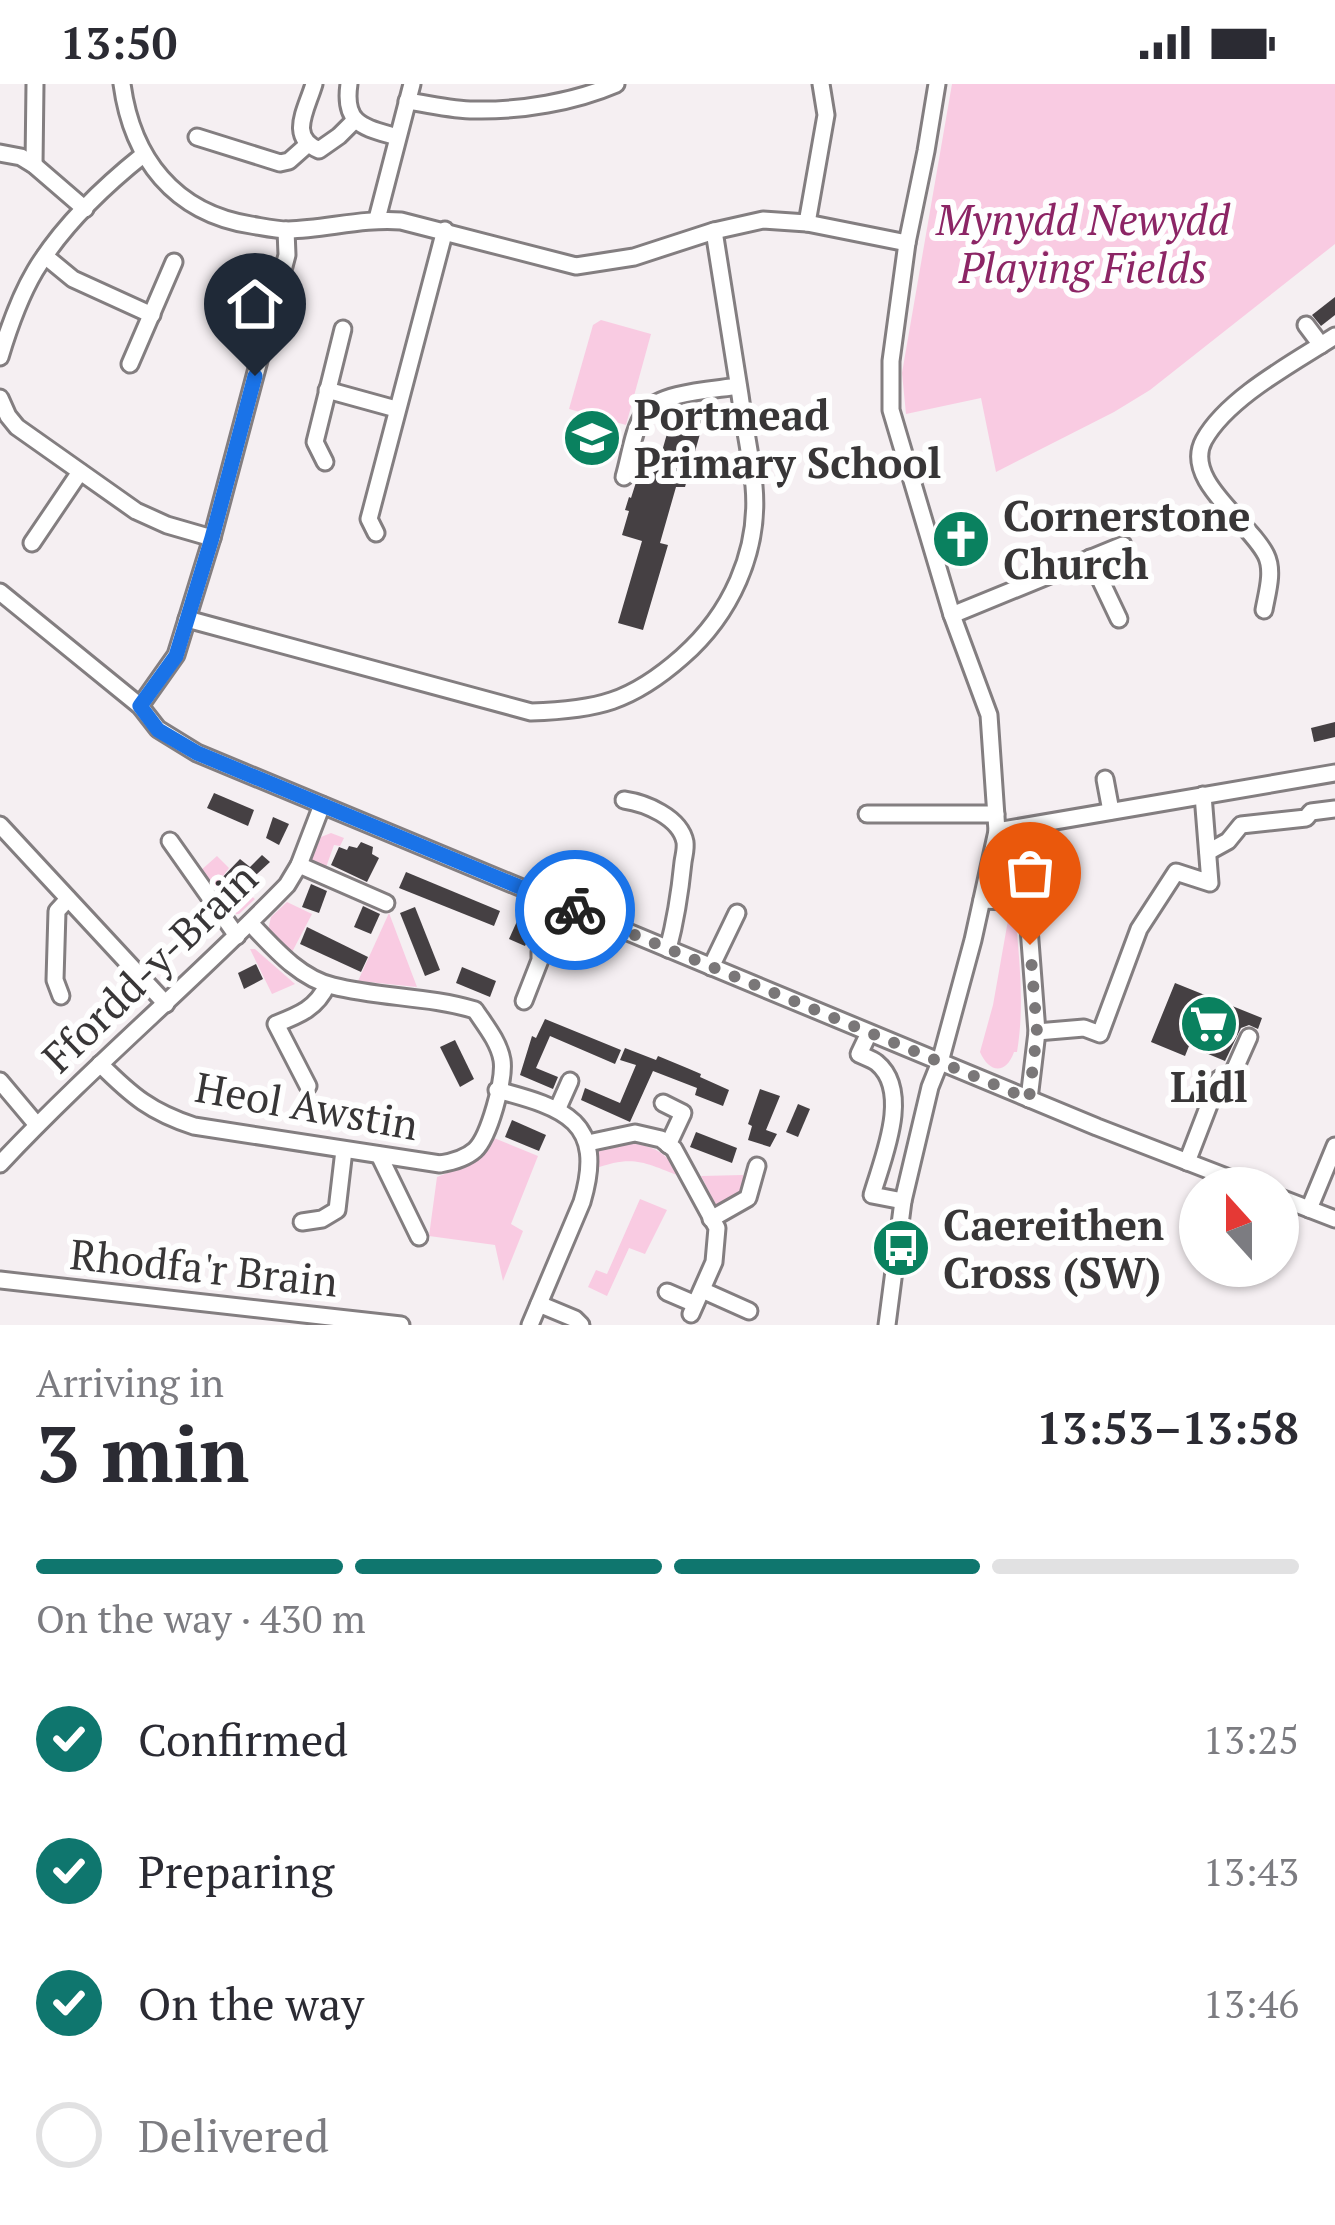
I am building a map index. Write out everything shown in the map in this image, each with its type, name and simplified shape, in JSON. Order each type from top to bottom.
[{"type":"street","points":[[34,165],[35,84]]},
{"type":"street","points":[[122,84],[127,118],[143,155],[176,195],[226,221],[286,230],[401,220],[576,266],[634,257],[763,220],[807,223],[907,243]]},
{"type":"street","points":[[314,84],[302,127],[307,145],[320,150],[354,121]]},
{"type":"street","points":[[349,84],[346,102],[354,121],[397,137]]},
{"type":"street","points":[[377,219],[410,93],[472,110],[528,106],[595,93],[616,84]]},
{"type":"street","points":[[807,223],[826,115],[821,84]]},
{"type":"street","points":[[887,1325],[903,1201],[929,1087],[940,1062],[982,900],[997,822],[989,715],[952,615],[891,410],[891,361],[907,243],[937,84]]},
{"type":"street","points":[[197,137],[280,163],[307,145]]},
{"type":"street","points":[[215,164],[220,145]]},
{"type":"street","points":[[0,153],[34,165],[85,209]]},
{"type":"street","points":[[0,357],[8,305],[85,209],[143,155]]},
{"type":"street","points":[[140,706],[176,656],[287,255],[286,230]]},
{"type":"street","points":[[352,530],[373,526],[396,409],[445,230]]},
{"type":"street","points":[[187,619],[531,712],[580,710],[628,696],[663,674],[712,626],[734,594],[752,536],[754,489],[714,232]]},
{"type":"street","points":[[46,256],[74,279],[152,315]]},
{"type":"street","points":[[130,364],[175,262]]},
{"type":"street","points":[[1264,610],[1270,568],[1267,556],[1208,486],[1202,474],[1201,445],[1238,403],[1328,341],[1306,325]]},
{"type":"street","points":[[325,462],[315,442],[343,329]]},
{"type":"street","points":[[624,477],[639,424],[650,406],[667,398],[738,386]]},
{"type":"street","points":[[327,391],[396,409]]},
{"type":"street","points":[[0,398],[4,420],[136,511],[212,538]]},
{"type":"street","points":[[32,543],[80,472]]},
{"type":"street","points":[[952,615],[1123,545]]},
{"type":"street","points":[[1090,558],[1119,619]]},
{"type":"street","points":[[0,592],[140,706],[158,730],[197,753],[1200,1167]]},
{"type":"street","points":[[867,814],[997,822],[1112,811],[1335,773]]},
{"type":"street","points":[[1105,779],[1112,811]]},
{"type":"street","points":[[1037,1032],[1084,1028],[1100,1034],[1139,929],[1176,872],[1210,883],[1203,795]]},
{"type":"street","points":[[624,800],[641,802],[659,813],[676,826],[685,841],[679,907],[668,949]]},
{"type":"street","name":"Ffordd-y-Brain","points":[[0,1164],[286,885],[299,865],[322,805]]},
{"type":"street","points":[[1208,852],[1228,842],[1241,825],[1306,818],[1311,812],[1335,809]]},
{"type":"street","points":[[0,825],[166,1004]]},
{"type":"street","name":"Heol Awstin","points":[[100,1064],[133,1097],[160,1115],[194,1126],[440,1164],[475,1150],[485,1134],[503,1063],[475,1010],[446,1001],[327,985],[243,930],[170,841]]},
{"type":"street","points":[[299,865],[386,903]]},
{"type":"street","points":[[61,996],[55,980],[57,911],[68,898]]},
{"type":"street","points":[[982,900],[1027,902],[1037,1032],[1029,1099]]},
{"type":"street","points":[[524,1001],[560,904]]},
{"type":"street","points":[[711,967],[737,913]]},
{"type":"street","points":[[308,1085],[277,1024],[311,1008],[327,985]]},
{"type":"street","points":[[869,1033],[859,1054],[878,1064],[894,1097],[894,1114],[872,1196],[903,1201]]},
{"type":"street","points":[[1187,1162],[1214,1076],[1233,1073],[1249,1037]]},
{"type":"street","points":[[0,1081],[37,1125]]},
{"type":"street","points":[[558,1108],[570,1081]]},
{"type":"street","points":[[497,1090],[558,1108],[588,1143],[588,1182],[582,1202],[530,1325]]},
{"type":"street","points":[[663,1103],[683,1113],[668,1145]]},
{"type":"street","points":[[588,1143],[634,1133],[661,1139],[674,1149],[717,1228],[714,1262],[696,1303]]},
{"type":"street","points":[[1309,1209],[1335,1146]]},
{"type":"street","points":[[302,1222],[328,1217],[337,1210],[344,1150]]},
{"type":"street","points":[[379,1155],[416,1230],[429,1216]]},
{"type":"street","points":[[711,1219],[748,1198],[757,1166]]},
{"type":"street","points":[[1299,1205],[1335,1219]]},
{"type":"street","name":"Rhodfa'r Brain","points":[[0,1280],[400,1325]]},
{"type":"street","points":[[667,1292],[696,1303],[749,1311]]},
{"type":"street","points":[[539,1304],[580,1325]]},
{"type":"green space","name":"Mynydd Newydd Playing Fields","points":[[952,84],[1335,84],[1335,244],[1150,390],[996,472],[981,398],[906,414],[902,373]]},
{"type":"green space","points":[[601,320],[651,334],[626,425],[569,409],[593,325]]},
{"type":"green space","points":[[331,833],[344,838],[340,846],[334,845],[325,870],[309,863],[321,837]]},
{"type":"green space","points":[[217,856],[229,868],[217,884],[239,903],[249,894],[255,899],[239,914],[225,915],[199,872]]},
{"type":"green space","points":[[287,902],[312,914],[291,954],[267,934],[271,917]]},
{"type":"green space","points":[[1010,909],[1015,910],[1020,963],[1019,1034],[1017,1052],[1007,1065],[997,1068],[980,1052]]},
{"type":"green space","points":[[389,913],[417,987],[358,981]]},
{"type":"green space","points":[[250,949],[255,949],[295,984],[272,994]]},
{"type":"green space","points":[[494,1138],[538,1156],[511,1224],[523,1231],[503,1281],[495,1245],[429,1236],[437,1177],[469,1162]]},
{"type":"green space","points":[[625,1142],[658,1151],[682,1177],[630,1161],[594,1169],[599,1147]]},
{"type":"green space","points":[[743,1175],[744,1190],[716,1205],[701,1176]]},
{"type":"green space","points":[[640,1199],[667,1210],[645,1254],[629,1248],[607,1296],[588,1287],[596,1270],[607,1274]]},
{"type":"building","points":[[1335,297],[1335,315],[1321,326],[1312,315]]},
{"type":"building","points":[[701,403],[707,409],[685,487],[676,487],[660,543],[668,545],[643,630],[618,623],[642,541],[622,535],[629,497],[645,466],[657,469],[674,409]]},
{"type":"building","points":[[1335,722],[1335,737],[1314,742],[1311,728]]},
{"type":"building","points":[[214,793],[254,810],[248,826],[207,808]]},
{"type":"building","points":[[273,817],[289,824],[279,845],[266,838]]},
{"type":"building","points":[[361,842],[373,847],[372,854],[379,858],[367,882],[331,865],[339,847],[357,848]]},
{"type":"building","points":[[262,855],[270,862],[245,885],[251,891],[241,901],[218,882],[240,859],[250,867]]},
{"type":"building","points":[[406,872],[500,911],[494,926],[399,888]]},
{"type":"building","points":[[311,884],[327,891],[319,913],[302,907]]},
{"type":"building","points":[[363,906],[380,914],[371,934],[354,927]]},
{"type":"building","points":[[415,907],[440,970],[425,976],[400,913]]},
{"type":"building","points":[[518,919],[534,925],[525,946],[509,939]]},
{"type":"building","points":[[307,927],[368,957],[361,972],[300,944]]},
{"type":"building","points":[[256,964],[263,979],[244,989],[238,973]]},
{"type":"building","points":[[462,967],[496,981],[490,997],[456,983]]},
{"type":"building","name":"Lidl","points":[[1175,983],[1262,1018],[1258,1029],[1241,1028],[1225,1061],[1189,1046],[1185,1056],[1151,1042]]},
{"type":"building","points":[[545,1019],[621,1050],[615,1064],[550,1036],[536,1068],[558,1077],[553,1089],[520,1075],[532,1036],[536,1038]]},
{"type":"building","points":[[455,1040],[474,1079],[460,1087],[440,1047]]},
{"type":"building","points":[[625,1048],[656,1060],[658,1056],[729,1090],[723,1106],[695,1095],[697,1088],[653,1071],[630,1122],[581,1100],[585,1088],[620,1103],[636,1065],[620,1060]]},
{"type":"building","points":[[760,1089],[780,1096],[766,1130],[777,1134],[770,1147],[748,1140],[752,1126],[748,1124]]},
{"type":"building","points":[[798,1104],[810,1109],[798,1137],[786,1132]]},
{"type":"building","points":[[512,1120],[546,1135],[539,1151],[505,1137]]},
{"type":"building","points":[[696,1132],[737,1148],[732,1163],[690,1147]]},
{"type":"way so far","points":[[575,910],[1029,1099],[1037,1032],[1030,945]]},
{"type":"place","name":"Portmead Primary School","points":[[592,438]]},
{"type":"place","name":"Cornerstone Church","points":[[961,539]]},
{"type":"place","name":"Lidl","points":[[1209,1024]]},
{"type":"place","name":"Caereithen Cross (SW)","points":[[901,1248]]},
{"type":"route","points":[[255,376],[176,656],[140,706],[158,730],[197,753],[575,910]]}]
